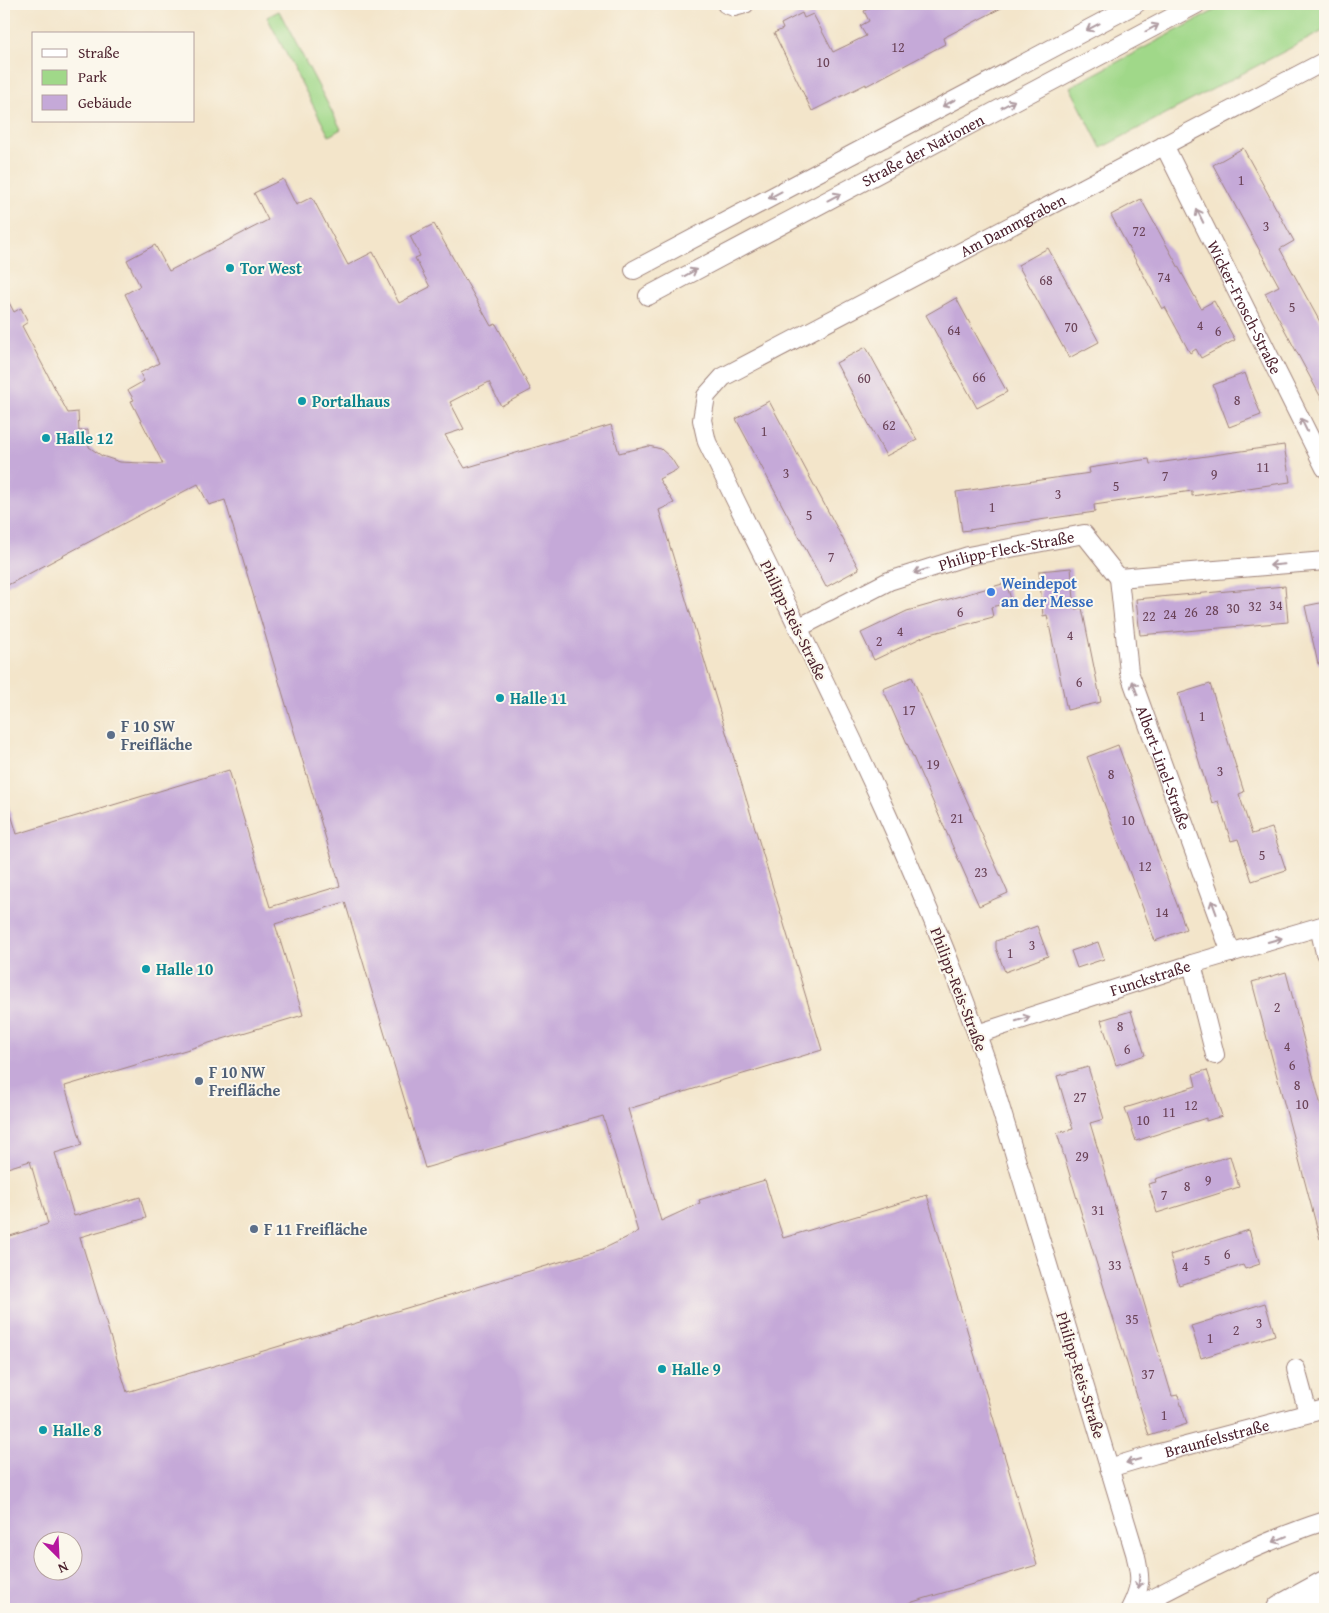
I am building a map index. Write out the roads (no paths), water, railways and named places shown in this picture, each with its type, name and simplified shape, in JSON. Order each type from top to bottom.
[{"type":"main road","points":[[1281,1609],[1325,1585]]},
{"type":"street","points":[[726,4],[734,6],[745,4]]},
{"type":"street","name":"Straße der Nationen","points":[[634,270],[1136,4]]},
{"type":"street","name":"Straße der Nationen","points":[[648,296],[1197,4]]},
{"type":"street","name":"Am Dammgraben","points":[[706,396],[723,377],[1325,61]]},
{"type":"street","name":"Wicker-Frosch-Straße","points":[[1164,145],[1325,468]]},
{"type":"street","name":"Philipp-Reis-Straße","points":[[706,396],[702,420],[707,442],[868,770],[899,838],[968,1007],[1122,1511],[1140,1576],[1138,1594],[1131,1609]]},
{"type":"street","name":"Philipp-Fleck-Straße","points":[[798,628],[889,582],[968,556],[1084,534],[1119,578]]},
{"type":"street","points":[[1119,578],[1325,561]]},
{"type":"street","name":"Albert-Linel-Straße","points":[[1119,578],[1128,672],[1231,953]]},
{"type":"street","points":[[1322,926],[1325,953]]},
{"type":"street","name":"Funckstraße","points":[[977,1034],[1192,964],[1322,926]]},
{"type":"street","points":[[1192,964],[1215,1055]]},
{"type":"street","points":[[1296,1369],[1317,1411]]},
{"type":"street","name":"Braunfelsstraße","points":[[1109,1468],[1317,1411]]},
{"type":"street","points":[[1131,1609],[1225,1562],[1310,1526],[1325,1522]]},
{"type":"place","name":"Tor West","points":[[230,268]]},
{"type":"place","name":"Portalhaus","points":[[302,401]]},
{"type":"place","name":"Halle 12","points":[[46,438]]},
{"type":"place","name":"Weindepot an der Messe","points":[[991,592]]},
{"type":"place","name":"Halle 11","points":[[500,698]]},
{"type":"place","name":"F 10 SW Freifläche","points":[[111,735]]},
{"type":"place","name":"Halle 10","points":[[146,969]]},
{"type":"place","name":"F 10 NW Freifläche","points":[[199,1081]]},
{"type":"place","name":"F 11 Freifläche","points":[[254,1229]]},
{"type":"place","name":"Halle 9","points":[[662,1369]]},
{"type":"place","name":"Halle 8","points":[[43,1430]]}]
